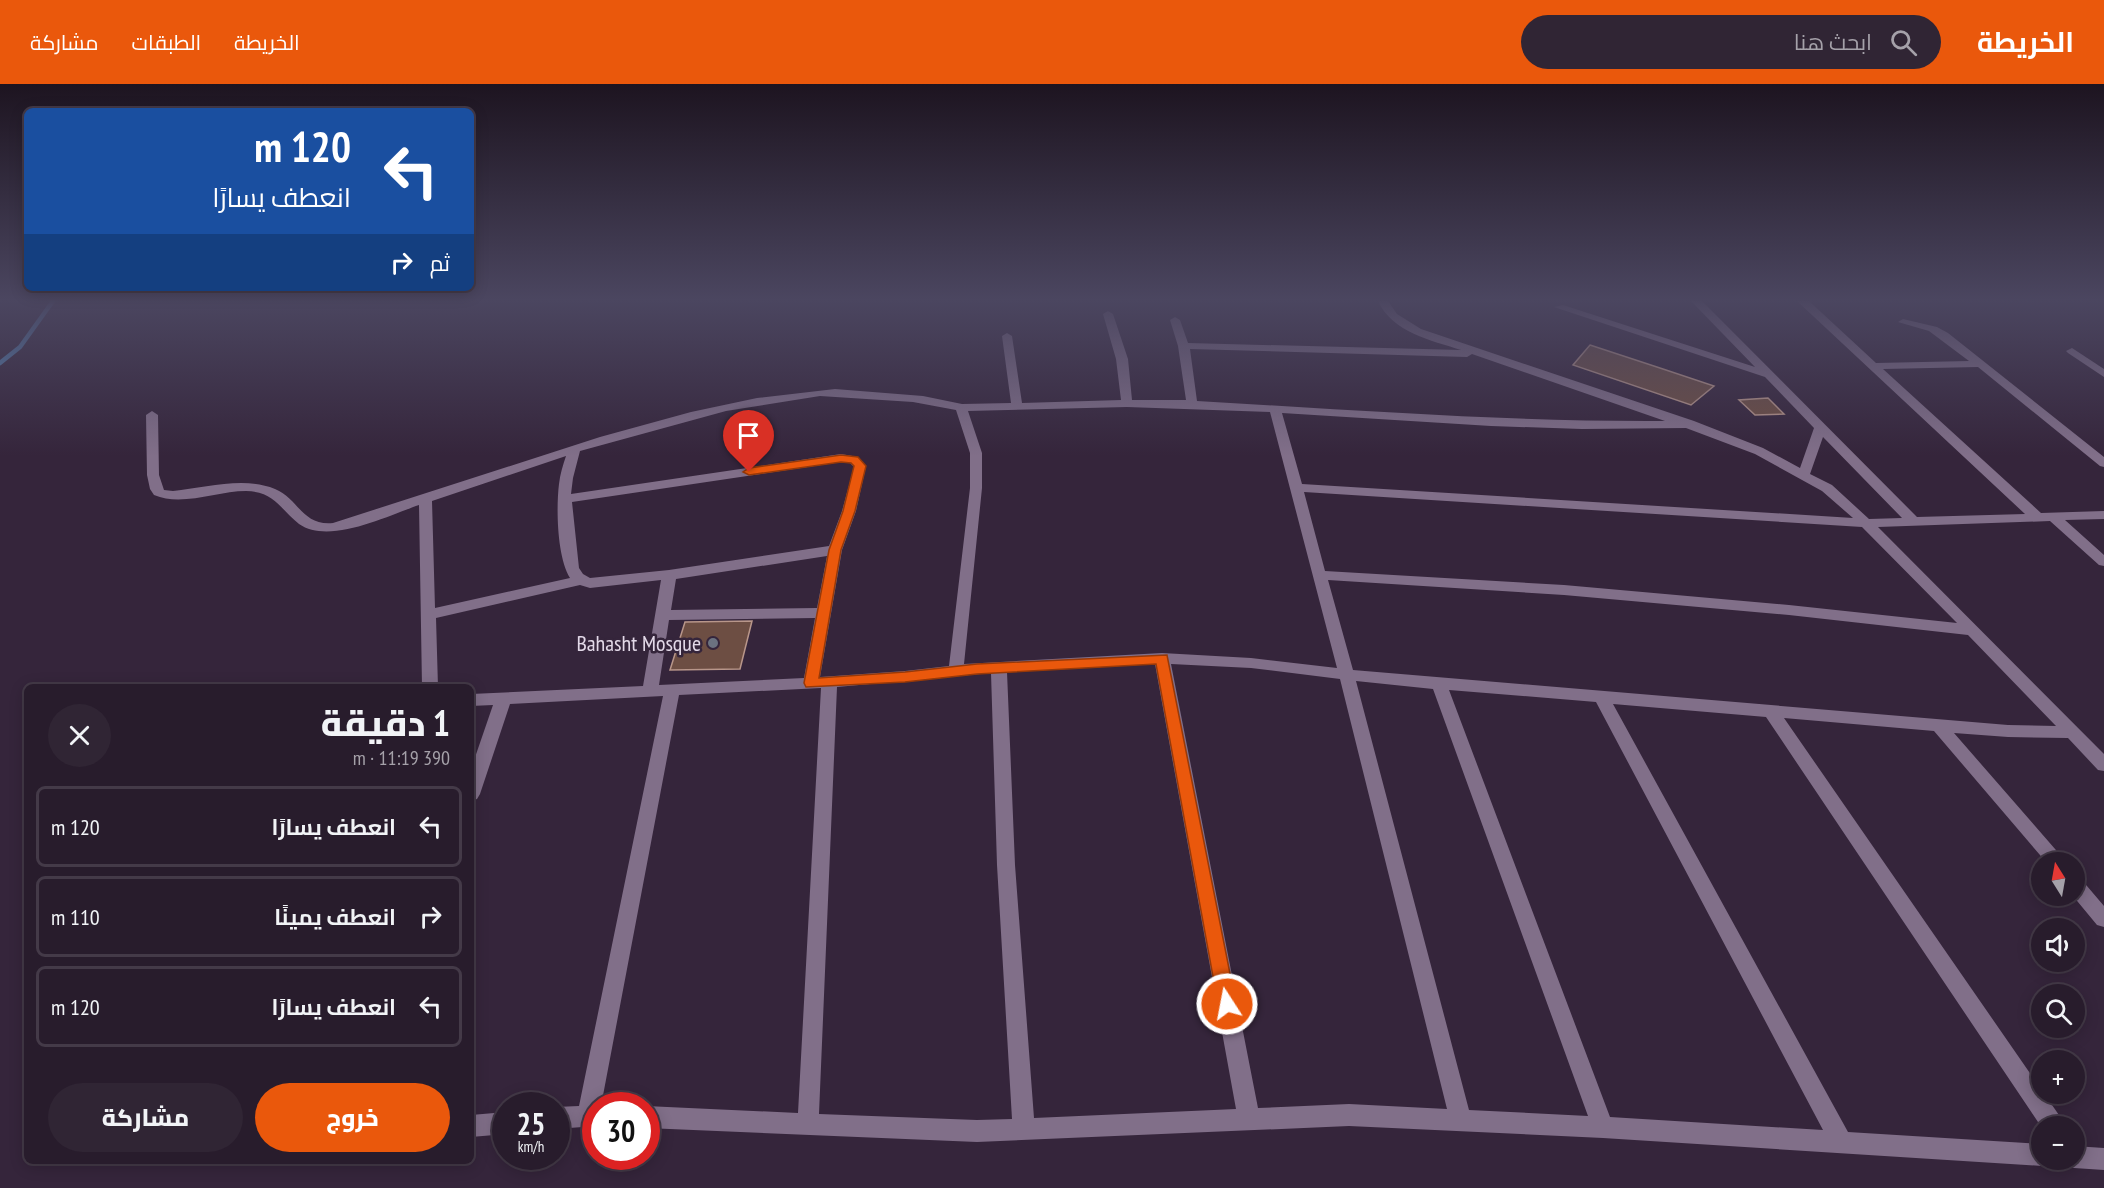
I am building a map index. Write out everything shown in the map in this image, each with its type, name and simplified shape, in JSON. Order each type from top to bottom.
[{"type":"street","points":[[1009,353],[1017,406]]},
{"type":"street","points":[[1120,353],[1127,403]]},
{"type":"street","points":[[1185,353],[1192,404]]},
{"type":"street","points":[[1427,353],[1482,354]]},
{"type":"street","points":[[1478,353],[1690,424],[1759,451],[1827,488],[1866,523],[2104,765]]},
{"type":"street","points":[[1700,353],[1769,375]]},
{"type":"street","points":[[1747,353],[1913,522]]},
{"type":"street","points":[[1857,353],[2037,517]]},
{"type":"street","points":[[1967,353],[2104,463]]},
{"type":"street","points":[[2074,353],[2104,374]]},
{"type":"street","points":[[1872,366],[1980,363]]},
{"type":"street","points":[[152,415],[155,489],[160,494],[173,495],[256,488],[273,491],[306,524],[318,528],[333,528],[425,500],[667,420],[720,408],[822,393],[894,398],[948,404],[961,408],[1127,403],[1192,404],[1491,422],[1582,425],[1690,424]]},
{"type":"street","points":[[956,670],[976,488],[976,453],[961,408]]},
{"type":"street","points":[[1275,408],[1461,1120]]},
{"type":"street","points":[[1804,474],[1820,428]]},
{"type":"street","points":[[574,449],[570,470],[564,483],[569,555],[573,572],[580,580]]},
{"type":"street","points":[[566,499],[841,458],[854,459],[860,466],[849,511],[835,550],[824,613],[820,683],[808,1124]]},
{"type":"street","points":[[1296,488],[1866,523],[2104,515]]},
{"type":"street","points":[[425,500],[430,684]]},
{"type":"street","points":[[2052,516],[2104,562]]},
{"type":"street","points":[[428,615],[580,580],[590,583],[669,575],[835,550]]},
{"type":"street","points":[[650,692],[669,575]]},
{"type":"street","points":[[1320,575],[1564,590],[1789,610],[1973,630]]},
{"type":"street","points":[[664,615],[824,613]]},
{"type":"street","points":[[474,700],[820,683],[905,677],[956,670],[1162,658],[1251,663],[1438,684],[1770,710],[2008,732],[2073,732]]},
{"type":"street","points":[[1162,658],[1249,1119]]},
{"type":"street","points":[[999,667],[1006,865],[1024,1129]]},
{"type":"street","points":[[1438,684],[1603,1126]]},
{"type":"street","points":[[596,1092],[672,690]]},
{"type":"street","points":[[474,785],[504,697]]},
{"type":"street","points":[[1602,698],[1842,1143]]},
{"type":"street","points":[[1770,710],[2046,1116]]},
{"type":"street","points":[[1938,726],[2047,852]]},
{"type":"street","points":[[2085,897],[2104,919]]},
{"type":"street","points":[[660,1118],[977,1131],[1349,1115],[1603,1126],[2031,1154]]},
{"type":"street","points":[[474,1126],[492,1124]]},
{"type":"street","points":[[2085,1158],[2104,1159]]},
{"type":"building","points":[[1584,353],[1613,353],[1714,386],[1691,405],[1573,365]]},
{"type":"building","points":[[1768,398],[1784,414],[1755,415],[1739,400]]},
{"type":"building","name":"Bahasht Mosque","points":[[752,621],[740,669],[670,670],[685,622]]},
{"type":"waterway","points":[[0,363],[13,353]]},
{"type":"place","name":"Bahasht Mosque","points":[[713,643]]},
{"type":"route","points":[[749,472],[841,458],[854,459],[860,466],[849,511],[835,550],[811,683],[905,677],[956,670],[1162,658],[1227,1004]]}]
